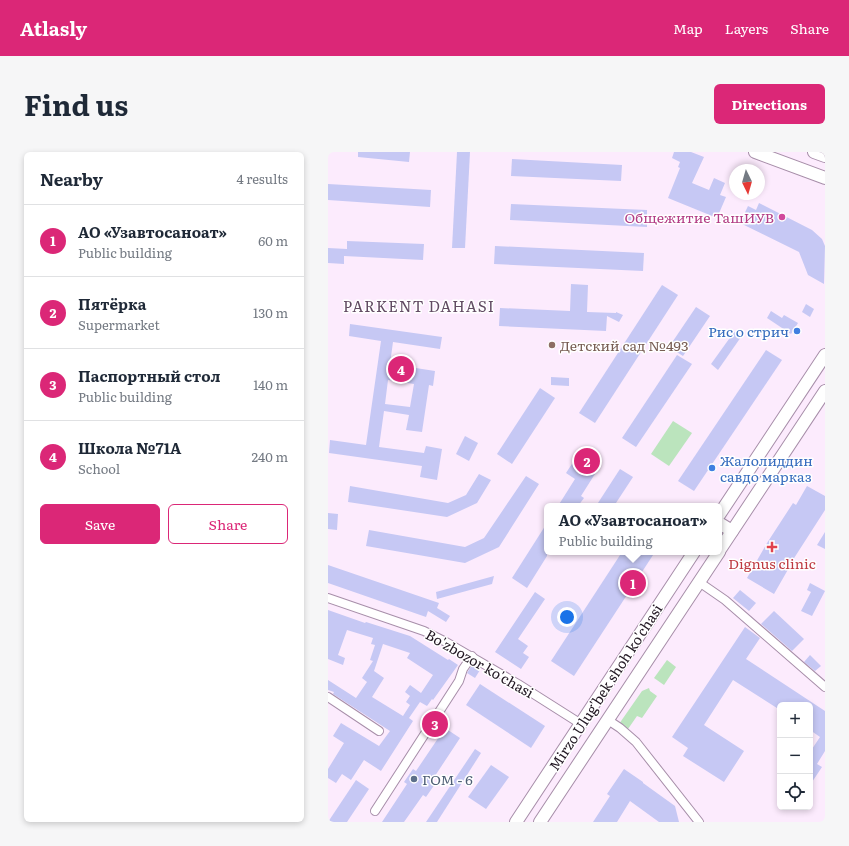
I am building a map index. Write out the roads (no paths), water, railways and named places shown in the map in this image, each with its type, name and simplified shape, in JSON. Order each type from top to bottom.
[{"type":"main road","points":[[756,152],[825,178]]},
{"type":"main road","points":[[814,152],[825,156]]},
{"type":"main road","points":[[722,510],[825,354]]},
{"type":"main road","name":"Mirzo Ulug'bek shoh ko'chasi","points":[[722,547],[825,391]]},
{"type":"main road","points":[[722,525],[732,532]]},
{"type":"main road","name":"Mirzo Ulug'bek shoh ko'chasi","points":[[516,822],[692,555]]},
{"type":"main road","name":"Mirzo Ulug'bek shoh ko'chasi","points":[[540,822],[717,555]]},
{"type":"main road","points":[[581,724],[598,735]]},
{"type":"street","points":[[699,582],[729,604],[825,687]]},
{"type":"street","name":"Bo'zbozor ko'chasi","points":[[328,598],[424,631],[472,656],[581,724]]},
{"type":"street","points":[[375,811],[459,681],[463,670],[472,656]]},
{"type":"street","points":[[328,697],[379,731]]},
{"type":"street","points":[[608,720],[636,742],[699,822]]},
{"type":"place","name":"Общежитие ТашИУВ","points":[[782,217]]},
{"type":"place","name":"Рис о стрич","points":[[797,331]]},
{"type":"place","name":"Детский сад №493","points":[[552,345]]},
{"type":"place","name":"Школа №71А","points":[[401,369]]},
{"type":"place","name":"Пятёрка","points":[[587,461]]},
{"type":"place","name":"Жалолиддин савдо марказ","points":[[712,468]]},
{"type":"place","name":"Dignus clinic","points":[[772,547]]},
{"type":"place","name":"АО «Узавтосаноат»","points":[[633,583]]},
{"type":"place","name":"Паспортный стол","points":[[435,724]]},
{"type":"place","name":"ГОМ - 6","points":[[414,779]]},
{"type":"district","name":"PARKENT DAHASI","points":[[419,305]]}]
